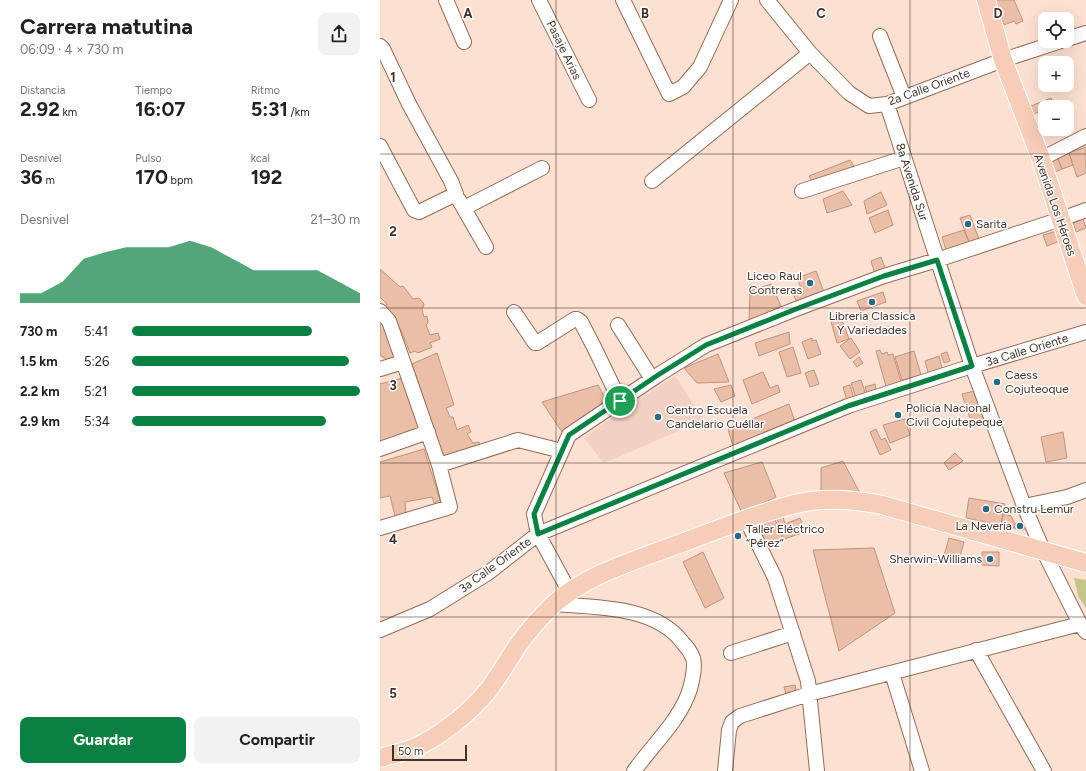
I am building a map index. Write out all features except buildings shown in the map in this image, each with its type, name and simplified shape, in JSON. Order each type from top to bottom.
[{"type":"main road","name":"Avenida Los Héroes","points":[[986,0],[1003,60],[1041,159],[1086,296]]},
{"type":"main road","points":[[380,758],[399,753],[419,745],[443,730],[470,710],[490,687],[528,631],[569,591],[607,572],[779,508],[810,502],[837,500],[859,501],[882,505],[1086,563]]},
{"type":"street","points":[[446,0],[464,42]]},
{"type":"street","name":"Pasaje Arias","points":[[539,0],[589,100]]},
{"type":"street","points":[[623,0],[669,94],[683,87],[700,67],[731,0]]},
{"type":"street","name":"2a Calle Oriente","points":[[767,0],[810,53],[849,93],[869,106],[887,104],[1003,60],[1040,48]]},
{"type":"street","points":[[1074,37],[1086,33]]},
{"type":"street","points":[[880,36],[904,97]]},
{"type":"street","points":[[380,46],[383,49],[409,104],[451,181],[456,194],[486,247]]},
{"type":"street","points":[[652,181],[810,53]]},
{"type":"street","name":"8a Avenida Sur","points":[[887,104],[972,366],[1024,506],[1043,550],[1083,628]]},
{"type":"street","points":[[1041,159],[1086,136]]},
{"type":"street","points":[[380,146],[414,210],[418,212],[456,194]]},
{"type":"street","points":[[802,191],[904,158]]},
{"type":"street","points":[[464,208],[542,168]]},
{"type":"street","points":[[569,591],[538,534],[534,514],[569,435],[652,379],[706,345],[796,309],[870,282],[1061,220],[1086,210]]},
{"type":"street","points":[[380,311],[389,321],[439,465],[450,507],[380,528]]},
{"type":"street","points":[[514,312],[535,343],[575,318],[578,319],[595,349],[620,401]]},
{"type":"street","points":[[618,326],[652,379]]},
{"type":"street","name":"3a Calle Oriente","points":[[380,630],[430,609],[488,573],[538,534],[848,406],[972,366],[1086,332]]},
{"type":"street","points":[[380,369],[403,362]]},
{"type":"street","points":[[380,449],[428,432]]},
{"type":"street","points":[[439,465],[518,440],[562,451]]},
{"type":"street","points":[[1024,506],[1068,497],[1086,490]]},
{"type":"street","points":[[746,519],[775,578],[808,681],[816,771]]},
{"type":"street","points":[[554,604],[600,607],[657,620],[679,636],[693,659],[694,671],[688,696],[674,721],[634,771]]},
{"type":"street","points":[[725,771],[729,730],[732,722],[740,716],[809,694],[976,650],[1083,628]]},
{"type":"street","points":[[731,652],[793,633]]},
{"type":"street","points":[[976,650],[1044,771]]},
{"type":"street","points":[[892,672],[922,771]]},
{"type":"shaded area","name":"Centro Escuela Candelario Cuéllar","points":[[675,376],[704,420],[604,463],[584,438],[618,413]]},
{"type":"shaded area","points":[[1074,578],[1086,580],[1086,608],[1078,596]]},
{"type":"place","name":"Sarita","points":[[968,224]]},
{"type":"place","name":"Liceo Raul Contreras","points":[[810,283]]},
{"type":"place","name":"Libreria Classica Y Variedades","points":[[872,302]]},
{"type":"place","name":"Caess Cojuteoque","points":[[997,382]]},
{"type":"place","name":"Policía Nacional Civil Cojutepeque","points":[[898,415]]},
{"type":"place","name":"Centro Escuela Candelario Cuéllar","points":[[658,417]]},
{"type":"place","name":"Constru Lemur","points":[[986,509]]},
{"type":"place","name":"La Nevería","points":[[1020,526]]},
{"type":"place","name":"Taller Eléctrico “Pérez”","points":[[738,536]]},
{"type":"place","name":"Sherwin-Williams","points":[[990,559]]},
{"type":"route","points":[[937,260],[972,366],[848,406],[538,534],[534,514],[569,435],[620,401],[706,345],[884,276],[937,260]]}]
